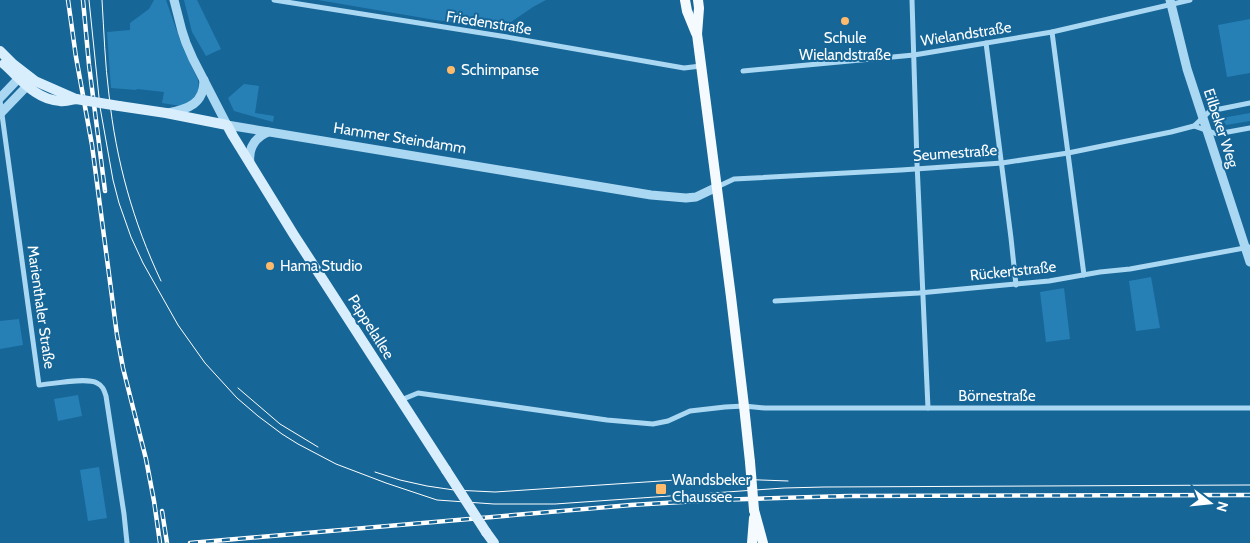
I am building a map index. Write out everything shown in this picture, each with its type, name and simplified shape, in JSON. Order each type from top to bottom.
[{"type":"main road","points":[[684,0],[697,34]]},
{"type":"main road","points":[[698,0],[697,34],[750,462],[754,510],[752,543]]},
{"type":"main road","name":"Hammer Steindamm","points":[[0,51],[13,64],[35,93],[50,100],[61,102],[76,99],[228,125]]},
{"type":"main road","name":"Hammer Steindamm","points":[[0,60],[26,80]]},
{"type":"main road","name":"Pappelallee","points":[[228,125],[290,229],[494,543]]},
{"type":"main road","points":[[754,510],[763,543]]},
{"type":"street","points":[[174,0],[186,43],[228,125]]},
{"type":"street","name":"Friedenstraße","points":[[274,0],[507,37],[684,68],[701,66]]},
{"type":"street","points":[[912,0],[928,408]]},
{"type":"street","name":"Wielandstraße","points":[[743,72],[914,55],[1052,32],[1171,2],[1190,0]]},
{"type":"street","name":"Eilbeker Weg","points":[[1171,2],[1187,69],[1248,248],[1250,262]]},
{"type":"street","points":[[1052,32],[1084,275]]},
{"type":"street","points":[[986,43],[1016,285]]},
{"type":"street","points":[[166,113],[186,109],[195,103],[201,95],[204,79]]},
{"type":"street","points":[[0,99],[26,80]]},
{"type":"street","points":[[1,113],[26,80]]},
{"type":"street","name":"Marienthaler Straße","points":[[0,99],[39,385],[83,381],[99,384],[103,388],[106,396],[128,543]]},
{"type":"street","points":[[1250,103],[1210,111],[1194,126],[1217,134],[1250,128]]},
{"type":"street","name":"Hammer Steindamm","points":[[228,125],[650,196],[686,198],[717,187]]},
{"type":"street","name":"Seumestraße","points":[[717,187],[734,179],[1002,163],[1068,153],[1194,126]]},
{"type":"street","points":[[251,165],[252,147],[260,136],[268,132]]},
{"type":"street","name":"Rückertstraße","points":[[775,301],[1016,285],[1130,269],[1248,248]]},
{"type":"street","name":"Börnestraße","points":[[400,400],[418,393],[607,420],[654,424],[668,421],[690,412],[744,406],[765,408],[1250,408]]},
{"type":"shaded area","points":[[154,0],[166,0],[182,46],[198,80],[198,92],[191,102],[181,106],[162,103],[164,92],[111,88],[107,32],[130,30],[130,23],[149,9]]},
{"type":"shaded area","points":[[184,0],[197,0],[221,49],[206,56],[192,32]]},
{"type":"shaded area","points":[[318,0],[546,0],[502,28],[435,20]]},
{"type":"shaded area","points":[[1250,19],[1250,73],[1227,77],[1218,25]]},
{"type":"shaded area","points":[[244,84],[259,86],[255,113],[274,116],[273,122],[234,111],[228,98]]},
{"type":"shaded area","points":[[1250,113],[1250,121],[1226,125],[1222,118]]},
{"type":"shaded area","points":[[1151,277],[1160,328],[1136,331],[1129,281]]},
{"type":"shaded area","points":[[1064,288],[1070,339],[1046,342],[1040,292]]},
{"type":"shaded area","points":[[19,319],[23,345],[0,349],[0,321]]},
{"type":"shaded area","points":[[78,395],[82,416],[58,421],[54,399]]},
{"type":"shaded area","points":[[99,467],[107,518],[88,521],[80,470]]},
{"type":"tram line","points":[[89,0],[100,107],[113,180],[131,237],[143,263],[178,325],[205,363],[237,398],[282,434],[336,464],[437,500],[494,504],[555,504],[784,488],[1250,485]]},
{"type":"tram line","points":[[102,0],[112,119],[121,167],[142,236],[161,281]]},
{"type":"tram line","points":[[238,388],[280,424],[318,447]]},
{"type":"tram line","points":[[375,472],[427,486],[454,490],[495,492],[706,478],[788,481]]},
{"type":"railway","points":[[68,0],[92,145],[117,335],[123,368],[146,459],[160,543]]},
{"type":"railway","points":[[83,0],[105,191]]},
{"type":"railway","points":[[190,543],[631,505],[715,500],[849,496],[1250,495]]},
{"type":"railway","points":[[162,511],[167,543]]},
{"type":"place","name":"Schule Wielandstraße","points":[[845,21]]},
{"type":"place","name":"Schimpanse","points":[[451,70]]},
{"type":"place","name":"Hama Studio","points":[[270,266]]},
{"type":"place","name":"Wandsbeker Chaussee","points":[[661,489]]}]
